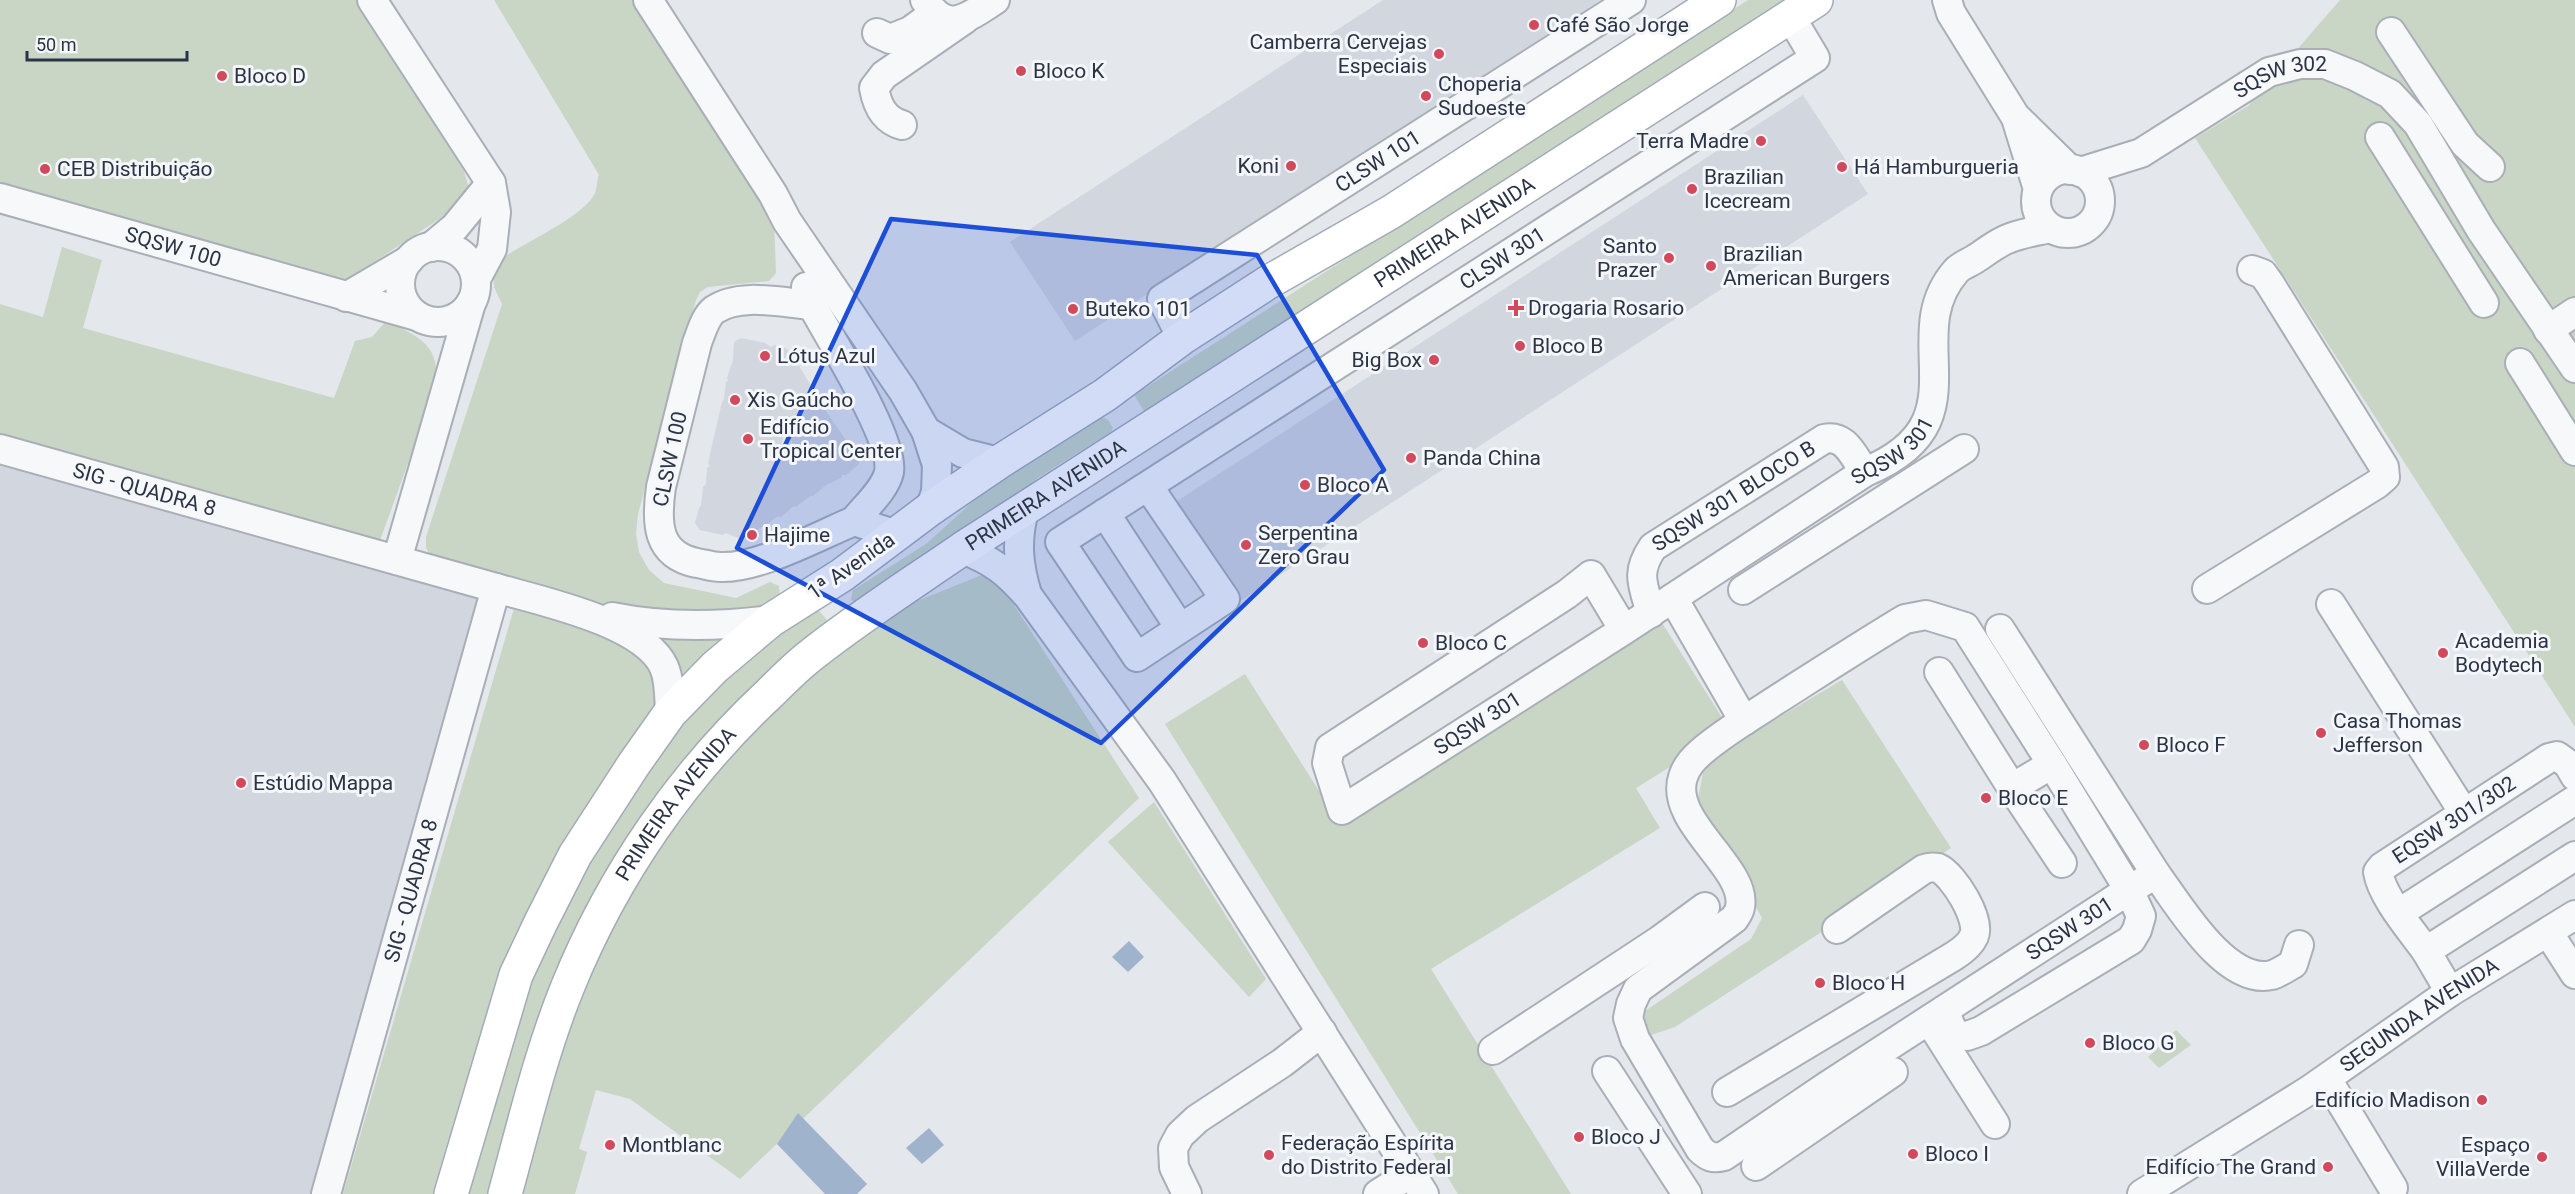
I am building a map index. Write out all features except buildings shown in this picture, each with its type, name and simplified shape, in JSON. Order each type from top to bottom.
[{"type":"main road","points":[[930,509],[1105,395],[1182,338],[1267,283],[1391,212],[1719,0]]},
{"type":"main road","name":"PRIMEIRA AVENIDA","points":[[505,1194],[549,1042],[568,986],[623,874],[678,792],[735,725],[808,657],[866,614],[962,549],[1330,315],[1803,8]]},
{"type":"main road","points":[[1105,395],[1127,417],[1130,429],[1126,444]]},
{"type":"main road","name":"1ª Avenida","points":[[771,620],[842,574],[930,509]]},
{"type":"main road","points":[[842,574],[843,601],[855,612],[866,614]]},
{"type":"main road","points":[[451,1194],[482,1084],[521,964],[575,855],[669,713],[715,666],[771,620]]},
{"type":"street","points":[[372,0],[492,183],[496,212],[492,249],[464,312],[454,319],[441,322],[423,319]]},
{"type":"street","points":[[648,0],[773,194],[787,221],[903,391],[926,431],[937,465],[936,492],[930,509]]},
{"type":"street","points":[[902,125],[892,122],[882,111],[874,88],[884,75],[995,0]]},
{"type":"street","name":"CLSW 101","points":[[1182,338],[1162,299],[1631,0]]},
{"type":"street","points":[[1945,4],[2015,116],[2075,171],[2095,185],[2099,203],[2098,212],[2086,227],[2068,233],[2050,228],[2040,217],[2037,196],[2015,116]]},
{"type":"street","points":[[877,33],[890,39],[909,31],[930,6],[945,20],[965,19]]},
{"type":"street","name":"CLSW 301","points":[[1148,486],[1815,58],[1803,8]]},
{"type":"street","points":[[2391,32],[2465,144],[2490,167]]},
{"type":"street","name":"SQSW 302","points":[[2075,171],[2141,153],[2269,72],[2300,64],[2325,64],[2390,94],[2418,124],[2481,230],[2575,368]]},
{"type":"street","points":[[2418,124],[2440,107]]},
{"type":"street","points":[[2380,137],[2484,303]]},
{"type":"street","points":[[2440,159],[2465,144]]},
{"type":"street","name":"SQSW 302","points":[[2099,203],[2141,153]]},
{"type":"street","points":[[2037,196],[2051,174],[2075,171]]},
{"type":"street","points":[[451,370],[423,319],[407,307],[400,283],[403,271],[420,254],[455,227],[492,183]]},
{"type":"street","points":[[2426,210],[2459,192]]},
{"type":"street","name":"SQSW 301","points":[[2008,238],[2037,196]]},
{"type":"street","name":"SQSW 100","points":[[0,198],[423,319]]},
{"type":"street","name":"CLSW 100","points":[[787,221],[812,305],[870,413],[886,449],[889,474],[882,488],[854,521],[751,563],[720,567],[688,561],[668,549],[660,532],[658,509],[661,487],[697,343],[705,322],[714,310],[732,303],[751,301],[812,305]]},
{"type":"street","name":"SQSW 301","points":[[1624,630],[1591,575],[1567,594],[1330,748],[1328,763],[1342,810],[1624,630],[1865,472],[1893,459],[1911,444],[1925,426],[1932,407],[1935,385],[1934,318],[1945,288],[1957,270],[2008,238],[2050,228]]},
{"type":"street","points":[[2448,246],[2481,230]]},
{"type":"street","points":[[346,297],[420,254],[444,247],[460,254],[472,268],[473,291],[397,560]]},
{"type":"street","points":[[2207,589],[2385,477],[2384,467],[2270,284],[2263,274],[2252,270]]},
{"type":"street","points":[[2548,330],[2575,312]]},
{"type":"street","points":[[2520,363],[2574,448]]},
{"type":"street","points":[[870,413],[903,391]]},
{"type":"street","points":[[926,431],[963,453],[999,462]]},
{"type":"street","name":"SQSW 301 BLOCO B","points":[[1662,605],[1640,576],[1644,560],[1653,547],[1824,439],[1834,436],[1842,440],[1865,472]]},
{"type":"street","points":[[1743,590],[1964,448]]},
{"type":"street","name":"SIG - QUADRA 8","points":[[0,449],[496,588],[572,610],[616,626],[637,638],[655,653],[664,667],[669,690],[669,713]]},
{"type":"street","points":[[1148,486],[1225,599],[1137,657],[1060,542],[1148,486]]},
{"type":"street","points":[[1024,510],[1018,531],[1017,548],[1028,596]]},
{"type":"street","points":[[1105,513],[1180,628]]},
{"type":"street","points":[[1799,516],[1819,541]]},
{"type":"street","points":[[854,521],[897,535]]},
{"type":"street","points":[[962,549],[990,560],[1028,596],[1162,781],[1418,1183],[1378,1194]]},
{"type":"street","name":"SIG - QUADRA 8","points":[[326,1194],[496,588]]},
{"type":"street","points":[[2331,604],[2464,813]]},
{"type":"street","points":[[1662,605],[1744,721]]},
{"type":"street","name":"SIG - QUADRA 8","points":[[572,610],[647,624],[684,626],[728,625],[771,620]]},
{"type":"street","name":"SQSW 301","points":[[1492,1050],[1664,953],[1734,919],[1740,908],[1740,897],[1735,883],[1684,808],[1681,792],[1682,778],[1690,764],[1702,751],[1744,721],[1905,619],[1926,615],[1965,627],[2129,890],[1936,1015],[1890,1059],[1834,1097],[1724,1156],[1716,1158],[1708,1156],[1700,1149],[1666,1095],[1635,1039],[1628,1018],[1638,989],[1664,953],[1705,907]]},
{"type":"street","points":[[2000,629],[2156,874],[2223,959],[2250,973],[2272,975],[2293,964],[2299,945]]},
{"type":"street","points":[[1939,672],[2062,863]]},
{"type":"street","name":"EQSW 301/302","points":[[2450,992],[2426,951],[2399,913],[2379,879],[2378,872],[2382,867],[2549,758],[2557,756],[2562,758],[2575,776]]},
{"type":"street","points":[[2012,788],[2052,764]]},
{"type":"street","points":[[2399,913],[2575,800]]},
{"type":"street","points":[[2426,951],[2575,856]]},
{"type":"street","points":[[1727,1092],[1967,947],[1975,935],[1972,912],[1944,872],[1930,867],[1837,929]]},
{"type":"street","points":[[1936,1015],[1954,1034],[1967,1036],[1982,1032],[2131,940],[2141,916],[2129,890],[2156,874]]},
{"type":"street","name":"SEGUNDA AVENIDA","points":[[2142,1194],[2326,1079],[2450,992],[2575,915]]},
{"type":"street","points":[[2548,932],[2575,974]]},
{"type":"street","points":[[1862,1011],[1890,1059]]},
{"type":"street","points":[[1936,1015],[1995,1124]]},
{"type":"street","points":[[1187,1194],[1173,1167],[1173,1148],[1180,1135],[1197,1119],[1282,1063],[1323,1032]]},
{"type":"street","points":[[1607,1071],[1687,1194]]},
{"type":"street","points":[[2326,1079],[2393,1188]]},
{"type":"street","points":[[1636,1115],[1666,1095]]},
{"type":"street","points":[[1756,1166],[1834,1097]]},
{"type":"highlighted area","points":[[891,219],[1257,255],[1384,470],[1101,743],[737,548]]},
{"type":"shaded area","points":[[1383,0],[1600,0],[1075,341],[1010,242]]},
{"type":"shaded area","points":[[1803,95],[1868,194],[1240,601],[1174,503]]},
{"type":"shaded area","name":"Edifício Tropical Center","points":[[741,338],[765,343],[771,347],[775,345],[783,347],[790,351],[828,414],[859,459],[859,464],[846,475],[826,485],[813,496],[796,507],[794,506],[781,517],[778,516],[749,537],[741,539],[726,533],[722,535],[700,530],[695,523],[701,506],[707,468],[710,466],[708,463],[733,360],[734,342]],"holes":[[[785,431],[797,450],[779,462],[777,460]]]},
{"type":"shaded area","points":[[0,461],[509,597],[335,1194],[0,1194]]},
{"type":"green space","points":[[0,0],[357,0],[464,171],[469,189],[459,206],[339,285],[0,190]]},
{"type":"green space","points":[[494,0],[635,0],[774,217],[776,273],[769,281],[708,287],[700,292],[696,300],[638,514],[636,534],[639,552],[649,570],[664,583],[736,598],[770,582],[779,586],[780,597],[765,611],[646,619],[432,561],[426,547],[426,537],[502,304],[494,287],[493,265],[578,212],[595,193],[599,175]]},
{"type":"green space","points":[[1748,0],[1800,0],[1149,419],[1134,395]]},
{"type":"green space","points":[[2340,0],[2575,0],[2575,727],[2195,138],[2248,106]]},
{"type":"green space","points":[[62,247],[102,260],[83,328],[334,398],[355,341],[372,337],[387,320],[425,344],[435,360],[436,386],[378,546],[0,436],[0,304],[43,317]]},
{"type":"green space","points":[[1099,417],[1106,418],[1113,428],[1111,432],[1039,477],[1012,500],[857,604],[851,600],[853,590],[926,544],[980,495]]},
{"type":"green space","points":[[992,571],[1139,798],[740,1179],[630,1099],[596,1090],[579,1149],[587,1152],[575,1194],[343,1194],[517,598],[639,627],[817,608],[837,633]]},
{"type":"green space","points":[[1662,623],[1730,730],[1636,788],[1660,828],[1431,969],[1571,1194],[1458,1194],[1165,724],[1245,674],[1340,824]]},
{"type":"green space","points":[[1842,680],[1951,848],[1675,1027],[1645,1037],[1645,1011],[1751,939],[1762,918],[1697,804],[1704,768],[1764,726]]},
{"type":"green space","points":[[1154,802],[1266,979],[1249,997],[1108,842]]},
{"type":"green space","points":[[2176,1030],[2191,1045],[2159,1068],[2148,1057]]},
{"type":"water","points":[[1129,941],[1144,957],[1128,972],[1112,957]]},
{"type":"water","points":[[798,1113],[867,1184],[857,1194],[825,1194],[777,1144]]},
{"type":"water","points":[[929,1128],[944,1145],[922,1164],[906,1148]]},
{"type":"place","name":"Café São Jorge","points":[[1534,25]]},
{"type":"place","name":"Camberra Cervejas Especiais","points":[[1439,54]]},
{"type":"place","name":"Bloco K","points":[[1021,71]]},
{"type":"place","name":"Bloco D","points":[[222,76]]},
{"type":"place","name":"Choperia Sudoeste","points":[[1426,96]]},
{"type":"place","name":"Terra Madre","points":[[1761,141]]},
{"type":"place","name":"Koni","points":[[1291,166]]},
{"type":"place","name":"Há Hamburgueria","points":[[1842,167]]},
{"type":"place","name":"CEB Distribuição","points":[[45,169]]},
{"type":"place","name":"Brazilian Icecream","points":[[1692,189]]},
{"type":"place","name":"Santo Prazer","points":[[1669,258]]},
{"type":"place","name":"Brazilian American Burgers","points":[[1711,266]]},
{"type":"place","name":"Drogaria Rosario","points":[[1516,308]]},
{"type":"place","name":"Buteko 101","points":[[1073,309]]},
{"type":"place","name":"Bloco B","points":[[1520,346]]},
{"type":"place","name":"Lótus Azul","points":[[765,356]]},
{"type":"place","name":"Big Box","points":[[1434,360]]},
{"type":"place","name":"Xis Gaúcho","points":[[735,400]]},
{"type":"place","name":"Edifício Tropical Center","points":[[748,439]]},
{"type":"place","name":"Panda China","points":[[1411,458]]},
{"type":"place","name":"Bloco A","points":[[1305,485]]},
{"type":"place","name":"Hajime","points":[[752,535]]},
{"type":"place","name":"Serpentina Zero Grau","points":[[1246,545]]},
{"type":"place","name":"Bloco C","points":[[1423,643]]},
{"type":"place","name":"Academia Bodytech","points":[[2443,653]]},
{"type":"place","name":"Casa Thomas Jefferson","points":[[2321,733]]},
{"type":"place","name":"Bloco F","points":[[2144,745]]},
{"type":"place","name":"Estúdio Mappa","points":[[241,783]]},
{"type":"place","name":"Bloco E","points":[[1986,798]]},
{"type":"place","name":"Bloco H","points":[[1820,983]]},
{"type":"place","name":"Bloco G","points":[[2090,1043]]},
{"type":"place","name":"Edifício Madison","points":[[2482,1100]]},
{"type":"place","name":"Bloco J","points":[[1579,1137]]},
{"type":"place","name":"Montblanc","points":[[610,1145]]},
{"type":"place","name":"Bloco I","points":[[1913,1154]]},
{"type":"place","name":"Federação Espírita do Distrito Federal","points":[[1269,1155]]},
{"type":"place","name":"Espaço VillaVerde","points":[[2542,1157]]},
{"type":"place","name":"Edifício The Grand","points":[[2328,1167]]}]
